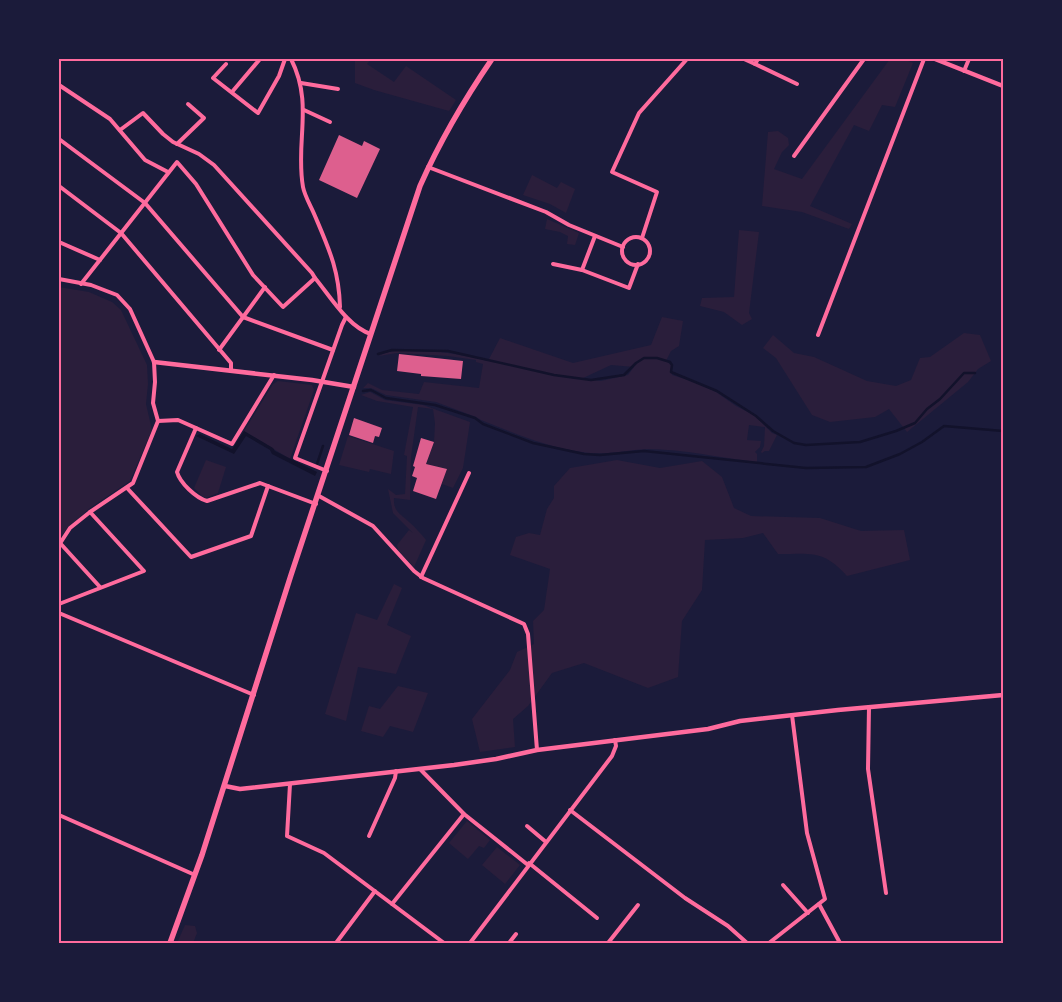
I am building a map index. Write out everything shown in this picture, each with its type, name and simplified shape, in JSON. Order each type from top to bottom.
[{"type":"main road","points":[[170,943],[225,786],[408,219],[428,167],[455,114],[492,59]]},
{"type":"street","points":[[232,92],[260,59]]},
{"type":"street","points":[[226,64],[213,78],[258,113],[279,76],[285,59]]},
{"type":"street","points":[[291,59],[301,82],[304,110],[303,188],[337,274],[340,308]]},
{"type":"street","points":[[642,238],[657,192],[612,172],[639,113],[687,59]]},
{"type":"street","points":[[744,59],[797,84]]},
{"type":"street","points":[[755,64],[758,59]]},
{"type":"street","points":[[794,156],[864,59]]},
{"type":"street","points":[[818,335],[924,59]]},
{"type":"street","points":[[935,59],[1003,85]]},
{"type":"street","points":[[964,70],[969,59]]},
{"type":"street","points":[[301,82],[338,90]]},
{"type":"street","points":[[59,85],[110,119],[145,160],[168,172]]},
{"type":"street","points":[[177,144],[204,118],[188,104]]},
{"type":"street","points":[[304,110],[330,122]]},
{"type":"street","points":[[120,130],[143,113],[163,134],[177,144],[199,154],[214,165],[312,273],[346,318],[352,324],[371,334]]},
{"type":"street","points":[[59,139],[145,203],[243,317],[333,350]]},
{"type":"street","points":[[81,284],[177,162],[196,184],[253,275],[283,307],[314,278]]},
{"type":"street","points":[[428,167],[546,212],[569,225],[623,247]]},
{"type":"street","points":[[59,186],[121,233],[230,363],[231,371]]},
{"type":"street","points":[[582,270],[595,236]]},
{"type":"street","points":[[638,236],[649,244],[650,253],[646,261],[633,264],[626,260],[623,255],[623,247],[629,239],[638,236]]},
{"type":"street","points":[[59,242],[100,260]]},
{"type":"street","points":[[553,264],[582,270],[629,288],[638,264]]},
{"type":"street","points":[[59,279],[91,285],[117,295],[130,309],[154,362],[153,403],[158,421],[133,483],[110,497],[70,528],[60,544],[100,587]]},
{"type":"street","points":[[219,350],[265,287]]},
{"type":"street","points":[[327,471],[295,458],[321,381],[346,318]]},
{"type":"street","points":[[154,362],[321,381],[354,387]]},
{"type":"street","points":[[158,421],[178,420],[232,444],[274,376]]},
{"type":"street","points":[[196,428],[177,472],[179,478],[200,500],[207,501],[260,483],[316,504]]},
{"type":"street","points":[[421,577],[469,473]]},
{"type":"street","points":[[127,488],[191,557],[251,536],[268,486]]},
{"type":"street","points":[[319,496],[373,526],[421,577],[436,586],[524,624],[528,634],[537,750]]},
{"type":"street","points":[[59,604],[144,571],[90,512]]},
{"type":"street","points":[[59,613],[254,694]]},
{"type":"street","points":[[225,786],[240,789],[290,784],[487,760],[537,750],[708,729],[740,721],[1003,695]]},
{"type":"street","points":[[869,707],[868,768],[886,893]]},
{"type":"street","points":[[769,943],[825,899],[807,833],[792,715]]},
{"type":"street","points":[[470,943],[528,864],[612,756],[616,746],[615,740]]},
{"type":"street","points":[[420,768],[464,814],[597,918]]},
{"type":"street","points":[[369,836],[395,778],[396,771]]},
{"type":"street","points":[[290,784],[287,836],[324,853],[444,943]]},
{"type":"street","points":[[570,810],[685,898],[728,926],[747,943]]},
{"type":"street","points":[[59,814],[195,875]]},
{"type":"street","points":[[392,904],[464,814]]},
{"type":"street","points":[[527,826],[546,842]]},
{"type":"street","points":[[783,885],[808,913]]},
{"type":"street","points":[[336,943],[375,890]]},
{"type":"street","points":[[818,904],[840,943]]},
{"type":"street","points":[[608,943],[638,905]]},
{"type":"street","points":[[509,943],[516,934]]},
{"type":"shaded area","points":[[355,59],[371,59],[367,64],[394,82],[406,66],[456,100],[449,111],[355,83]]},
{"type":"shaded area","points":[[890,59],[904,59],[913,63],[895,107],[882,105],[869,131],[854,125],[810,206],[852,224],[849,229],[802,212],[762,206],[768,132],[778,131],[788,138],[789,145],[782,152],[774,169],[802,179]]},
{"type":"shaded area","points":[[532,175],[557,188],[561,182],[575,189],[566,213],[550,204],[523,195]]},
{"type":"shaded area","points":[[547,219],[579,233],[575,245],[567,244],[568,236],[545,229]]},
{"type":"shaded area","points":[[739,230],[759,232],[749,313],[752,319],[742,325],[724,312],[700,306],[702,298],[734,297]]},
{"type":"shaded area","points":[[59,287],[89,292],[112,302],[121,310],[147,365],[146,404],[152,430],[130,481],[90,508],[68,527],[59,539]]},
{"type":"shaded area","points":[[662,317],[683,321],[679,346],[671,351],[666,361],[671,365],[672,375],[701,384],[754,415],[772,433],[777,435],[769,451],[761,452],[764,446],[765,427],[749,425],[747,440],[761,441],[760,447],[755,452],[757,454],[757,462],[661,449],[598,453],[582,452],[556,447],[531,439],[436,402],[386,395],[371,388],[363,388],[368,383],[382,390],[419,394],[424,382],[479,388],[483,364],[476,362],[476,360],[448,356],[397,353],[379,356],[402,350],[432,351],[488,361],[500,338],[573,363],[651,345]],"holes":[[[611,365],[634,367],[628,375],[601,381],[581,379]]]},
{"type":"shaded area","points":[[964,333],[980,335],[991,361],[978,369],[968,382],[907,432],[889,409],[875,417],[830,422],[812,415],[776,358],[763,348],[773,335],[794,353],[814,357],[867,381],[896,386],[911,380],[920,358],[930,357]]},
{"type":"shaded area","points":[[278,381],[312,385],[314,390],[290,459],[244,431],[273,384]]},
{"type":"shaded area","points":[[370,392],[385,400],[423,405],[470,422],[463,468],[453,488],[442,484],[447,469],[426,464],[434,442],[435,423],[433,409],[418,407],[411,457],[410,500],[394,498],[395,507],[398,512],[426,540],[414,567],[398,550],[397,545],[409,530],[413,533],[393,513],[388,489],[396,495],[405,494],[407,456],[404,455],[413,407],[377,401],[361,395]]},
{"type":"shaded area","points":[[244,431],[275,451],[317,472],[315,476],[272,454],[270,450],[246,436],[234,454],[196,436],[200,434],[232,449]]},
{"type":"shaded area","points":[[348,436],[394,451],[391,474],[370,469],[369,472],[339,465]]},
{"type":"shaded area","points":[[206,460],[226,467],[218,493],[206,498],[194,488]]},
{"type":"shaded area","points":[[617,460],[660,468],[702,461],[722,477],[734,508],[751,516],[820,518],[861,531],[904,530],[910,560],[847,576],[831,561],[823,557],[808,554],[778,554],[763,533],[743,538],[705,540],[702,590],[682,621],[678,677],[648,688],[584,663],[552,673],[528,706],[513,719],[515,747],[480,752],[472,719],[510,670],[517,652],[534,644],[533,621],[544,610],[550,569],[510,555],[516,537],[529,533],[540,535],[547,509],[554,498],[554,486],[570,468]]},
{"type":"shaded area","points":[[394,584],[402,588],[387,625],[411,636],[396,674],[358,667],[346,721],[325,714],[356,613],[377,620]]},
{"type":"shaded area","points":[[398,686],[428,693],[413,732],[390,726],[383,737],[361,731],[369,706],[380,709]]},
{"type":"shaded area","points":[[467,821],[490,840],[484,848],[479,846],[468,859],[449,843]]},
{"type":"shaded area","points":[[497,847],[520,865],[505,884],[482,865]]},
{"type":"shaded area","points":[[185,925],[195,926],[197,933],[193,943],[177,943]]},
{"type":"building","points":[[339,135],[362,146],[364,141],[380,149],[357,198],[319,180]]},
{"type":"building","points":[[399,354],[463,361],[461,379],[421,376],[421,374],[397,371]]},
{"type":"building","points":[[354,418],[382,428],[379,437],[375,436],[373,443],[349,435]]},
{"type":"building","points":[[421,438],[434,442],[426,464],[447,469],[436,499],[413,491],[417,478],[412,476],[415,467],[413,466]]},
{"type":"waterway","points":[[378,354],[392,350],[448,351],[554,375],[591,380],[624,375],[644,358],[657,358],[670,362],[672,365],[671,372],[717,391],[756,416],[773,431],[794,443],[806,445],[860,442],[915,423],[964,373],[975,373]]},
{"type":"waterway","points":[[363,391],[371,390],[386,398],[435,405],[475,418],[483,424],[533,443],[584,454],[600,455],[644,451],[806,468],[866,467],[900,454],[922,442],[944,426],[1003,431]]},
{"type":"waterway","points":[[317,464],[323,446]]}]
